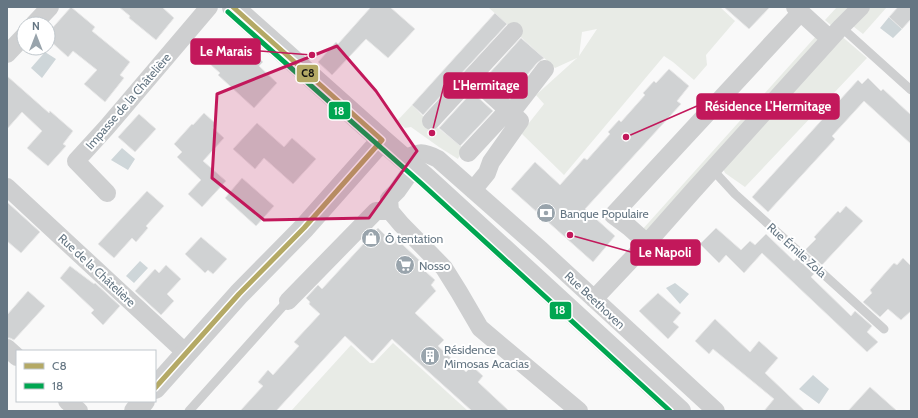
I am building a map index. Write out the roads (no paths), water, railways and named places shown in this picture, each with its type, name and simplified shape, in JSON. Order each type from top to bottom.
[{"type":"street","points":[[42,16],[50,7]]},
{"type":"street","name":"Impasse de la Châtelière","points":[[107,193],[76,161],[107,127],[209,7]]},
{"type":"street","points":[[233,7],[499,244],[680,411]]},
{"type":"street","points":[[594,299],[647,243],[860,7]]},
{"type":"street","points":[[647,243],[613,215],[798,10],[836,33]]},
{"type":"street","points":[[432,121],[514,31]]},
{"type":"street","points":[[7,54],[16,44]]},
{"type":"street","points":[[468,153],[509,112],[545,69]]},
{"type":"street","points":[[472,77],[520,121],[491,162],[487,173],[473,190]]},
{"type":"street","points":[[156,387],[239,294],[314,217],[382,140]]},
{"type":"street","name":"Rue Beethoven","points":[[409,163],[418,153],[428,153],[438,159],[515,227],[716,411]]},
{"type":"street","points":[[409,163],[397,191],[389,199],[390,211],[444,268],[460,292],[480,328],[579,411]]},
{"type":"street","name":"Rue de la Châtelière","points":[[7,187],[186,353]]},
{"type":"street","points":[[286,303],[376,211],[390,211]]},
{"type":"street","points":[[499,244],[515,227]]},
{"type":"street","points":[[7,348],[16,356]]},
{"type":"street","points":[[68,402],[78,411]]},
{"type":"street","points":[[135,411],[143,402]]},
{"type":"lane","points":[[836,33],[911,90]]},
{"type":"lane","name":"Rue Émile Zola","points":[[712,170],[735,194],[884,329]]},
{"type":"lane","points":[[189,411],[286,303]]},
{"type":"place","name":"Le Marais","points":[[312,55]]},
{"type":"place","name":"L'Hermitage","points":[[432,133]]},
{"type":"place","name":"Résidence L'Hermitage","points":[[626,137]]},
{"type":"place","name":"Banque Populaire","points":[[546,213]]},
{"type":"place","name":"Le Napoli","points":[[570,235]]},
{"type":"place","name":"Ô tentation","points":[[371,238]]},
{"type":"place","name":"Nosso","points":[[405,265]]},
{"type":"place","name":"Résidence Mimosas Acacias","points":[[430,356]]}]
